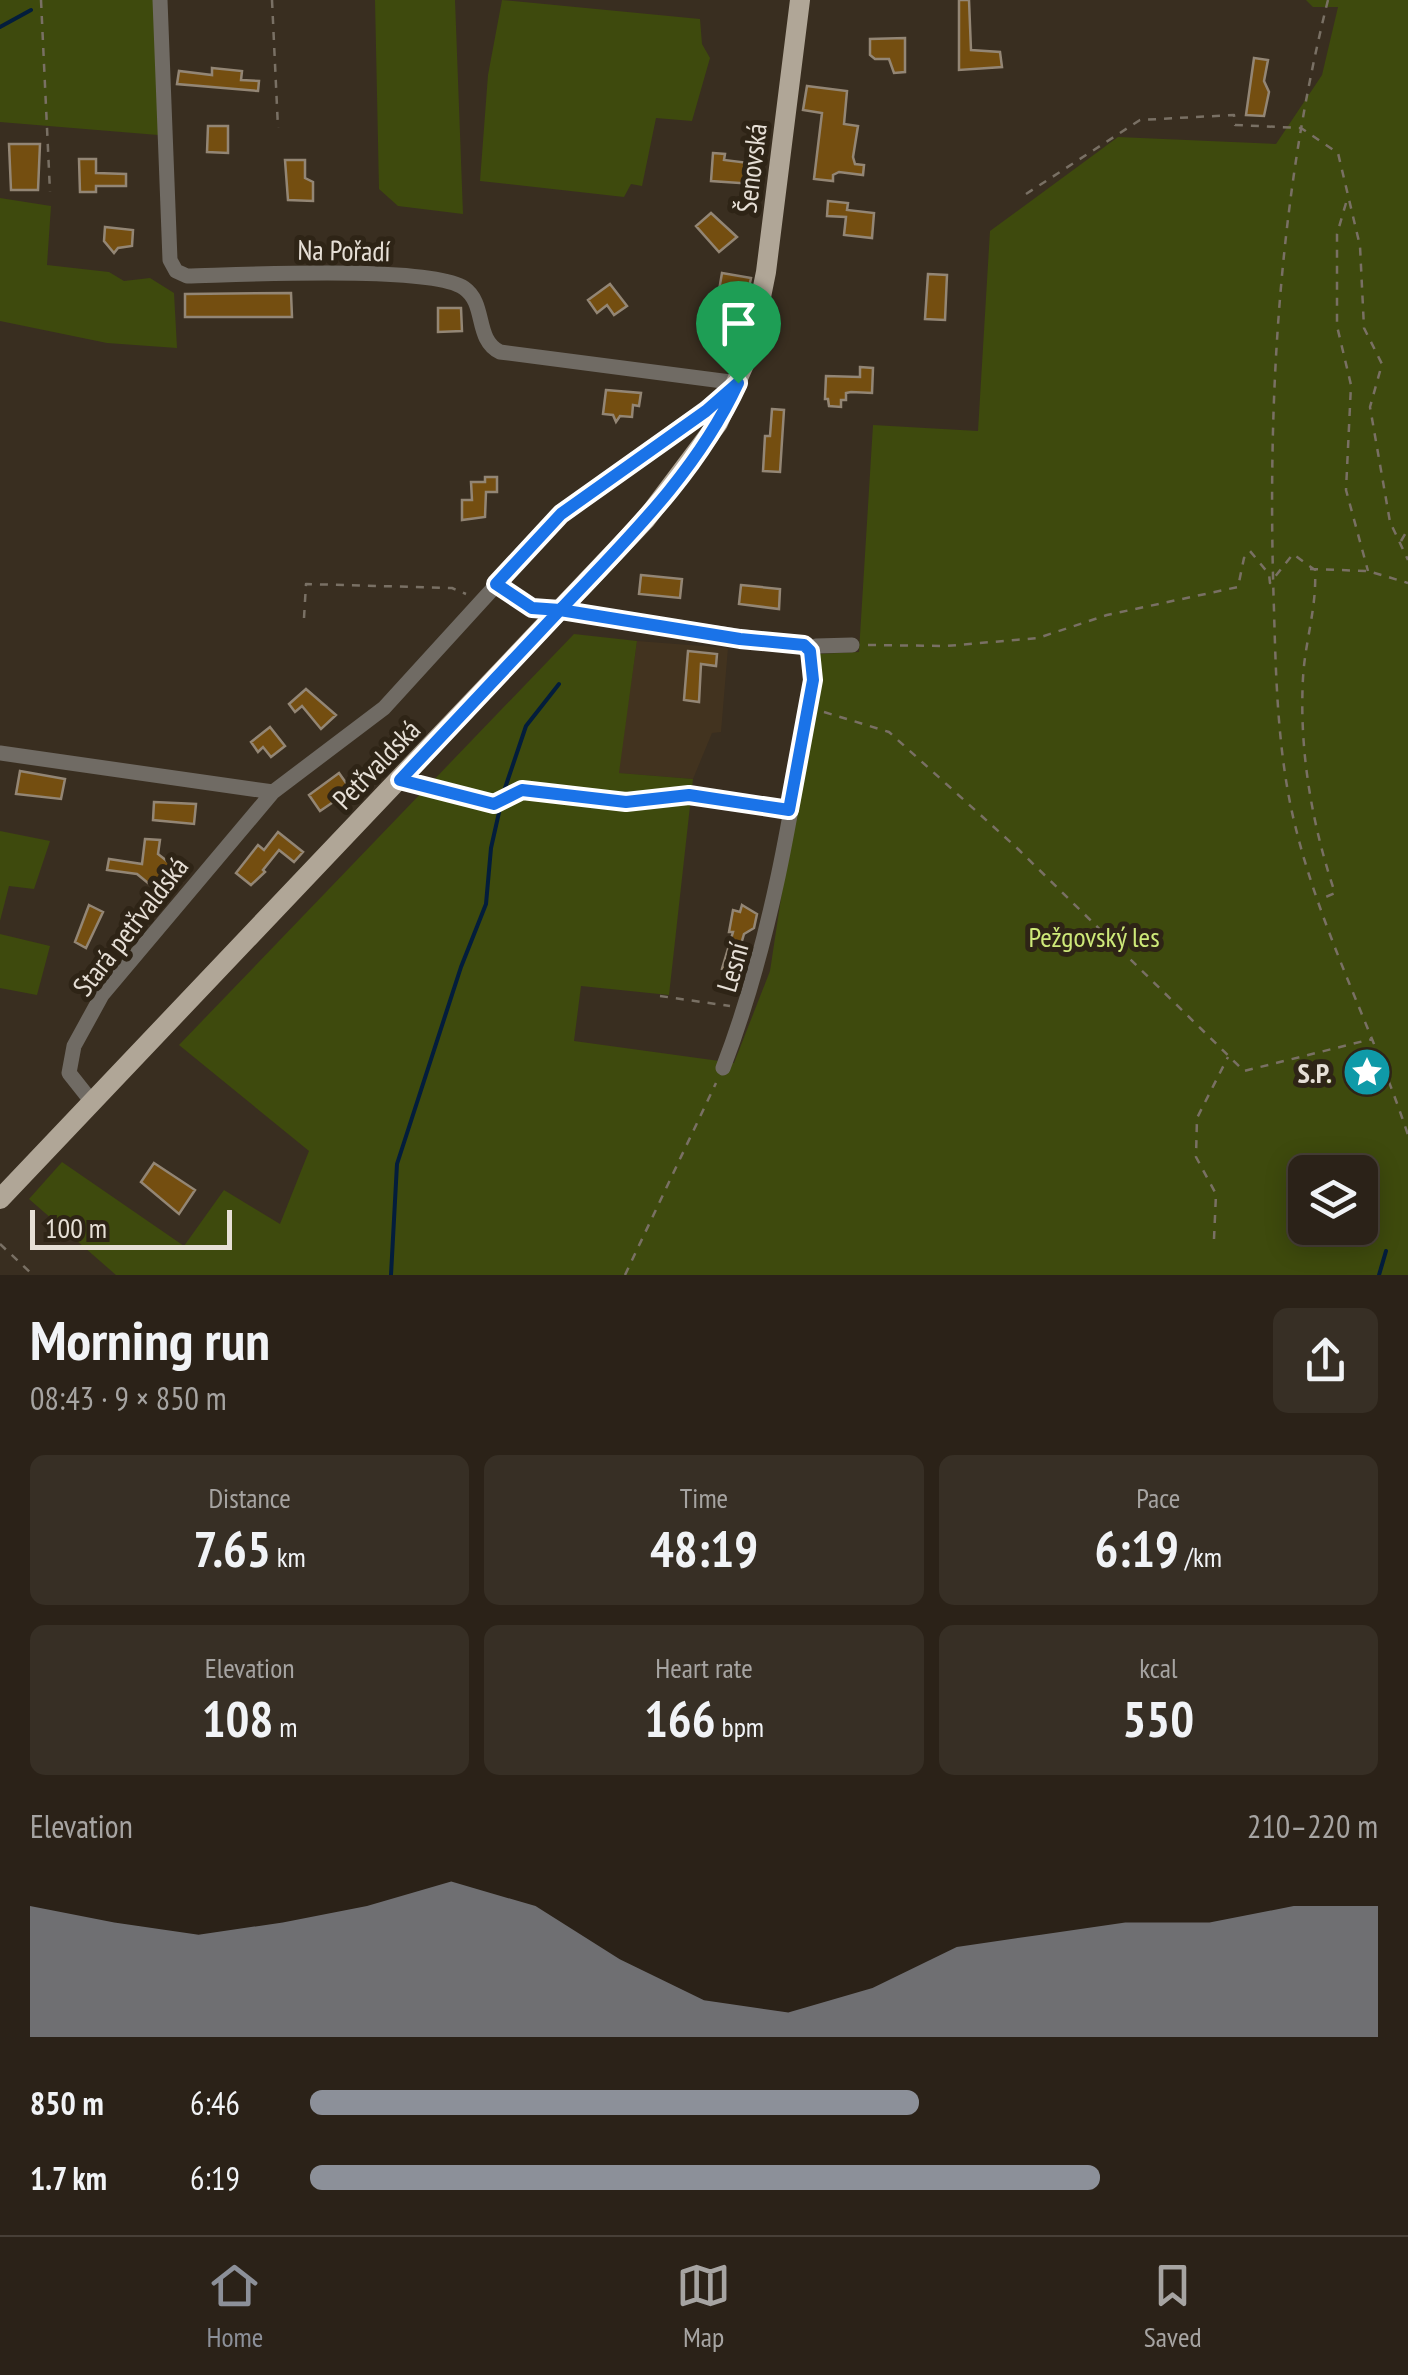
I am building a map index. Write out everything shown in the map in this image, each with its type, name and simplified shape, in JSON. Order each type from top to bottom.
[{"type":"main road","name":"Šenovská","points":[[752,341],[766,272],[800,0]]},
{"type":"main road","name":"Petřvaldská","points":[[0,1198],[669,492],[718,424],[752,341]]},
{"type":"street","name":"Na Pořadí","points":[[160,0],[170,260],[176,271],[187,276],[322,274],[445,278],[468,290],[477,305],[484,337],[500,352],[738,383]]},
{"type":"street","name":"Stará petřvaldská","points":[[92,1102],[69,1073],[74,1046],[102,995],[273,792],[384,708],[561,514],[706,411],[738,383]]},
{"type":"street","points":[[496,584],[532,608],[804,645],[810,651],[816,646],[852,645]]},
{"type":"street","name":"Lesní","points":[[723,1068],[746,1008],[771,921],[808,707],[814,664],[810,651]]},
{"type":"street","points":[[0,752],[273,792]]},
{"type":"street","points":[[400,780],[494,804],[522,790],[626,802],[689,795],[789,810]]},
{"type":"path","points":[[41,0],[50,192]]},
{"type":"path","points":[[272,0],[278,128]]},
{"type":"path","points":[[1328,0],[1294,172],[1276,338],[1271,524],[1282,745],[1295,827],[1318,900],[1408,1135]]},
{"type":"path","points":[[1026,194],[1140,120],[1234,115],[1235,125],[1301,128],[1338,153],[1346,202],[1360,246],[1364,328],[1382,364],[1370,407],[1390,522],[1408,560]]},
{"type":"path","points":[[1346,202],[1337,234],[1337,308],[1351,386],[1346,490],[1368,571]]},
{"type":"path","points":[[1400,542],[1408,530]]},
{"type":"path","points":[[852,645],[946,646],[1038,638],[1107,615],[1238,587],[1244,558],[1250,552],[1268,574],[1270,583],[1293,554],[1312,570],[1368,571],[1408,583]]},
{"type":"path","points":[[1312,570],[1316,602],[1303,675],[1304,754],[1316,822],[1336,893],[1318,900]]},
{"type":"path","points":[[304,618],[306,584],[452,588],[481,600]]},
{"type":"path","points":[[808,707],[890,732],[1018,848],[1244,1071],[1372,1039]]},
{"type":"path","points":[[660,996],[746,1008]]},
{"type":"path","points":[[1214,1239],[1216,1194],[1196,1156],[1197,1118],[1228,1056]]},
{"type":"path","points":[[625,1275],[723,1068]]},
{"type":"path","points":[[0,1244],[34,1275]]},
{"type":"shaded area","points":[[637,641],[728,648],[721,732],[712,733],[693,779],[618,773]]},
{"type":"green space","points":[[0,0],[160,0],[158,135],[0,122]]},
{"type":"green space","points":[[375,0],[455,0],[463,214],[398,206],[379,189]]},
{"type":"green space","points":[[502,0],[700,19],[702,44],[710,58],[692,121],[656,118],[642,186],[631,184],[624,197],[480,181],[488,75]]},
{"type":"green space","name":"Pežgovský les","points":[[1306,0],[1408,0],[1408,1275],[116,1275],[29,1199],[62,1162],[184,1246],[224,1190],[280,1224],[309,1151],[179,1045],[574,634],[637,641],[619,773],[693,779],[669,995],[581,986],[574,1041],[734,1063],[770,971],[818,654],[859,652],[873,425],[978,431],[990,231],[1118,137],[1276,144],[1322,75],[1338,7],[1313,7]]},
{"type":"green space","points":[[0,198],[51,206],[47,265],[109,272],[124,281],[150,278],[174,293],[177,348],[107,343],[0,321]]},
{"type":"green space","points":[[0,831],[50,841],[34,889],[9,886],[0,921]]},
{"type":"green space","points":[[0,934],[50,946],[37,995],[0,988]]},
{"type":"building","points":[[959,0],[969,0],[971,50],[1000,52],[1002,67],[959,70]]},
{"type":"building","points":[[905,38],[905,72],[894,73],[889,59],[870,55],[870,39]]},
{"type":"building","points":[[1254,58],[1268,60],[1264,81],[1269,92],[1264,116],[1246,115]]},
{"type":"building","points":[[212,68],[242,71],[241,80],[259,81],[258,91],[177,84],[179,71],[212,75]]},
{"type":"building","points":[[807,86],[847,91],[844,124],[858,126],[853,157],[855,164],[864,165],[863,175],[839,172],[833,175],[833,181],[814,179],[822,113],[803,110]]},
{"type":"building","points":[[208,126],[228,126],[228,153],[207,152]]},
{"type":"building","points":[[9,144],[40,144],[38,190],[11,190]]},
{"type":"building","points":[[713,153],[725,154],[724,160],[757,164],[754,184],[711,181]]},
{"type":"building","points":[[79,159],[96,159],[96,173],[126,174],[126,186],[96,186],[96,192],[80,192]]},
{"type":"building","points":[[285,160],[305,160],[305,178],[313,182],[313,201],[288,200]]},
{"type":"building","points":[[828,201],[848,203],[847,210],[874,213],[872,238],[844,235],[846,217],[827,216]]},
{"type":"building","points":[[711,213],[737,237],[719,252],[696,226]]},
{"type":"building","points":[[105,227],[133,230],[132,246],[118,248],[114,253],[104,241]]},
{"type":"building","points":[[722,273],[751,278],[742,320],[732,318],[733,310],[717,302]]},
{"type":"building","points":[[928,274],[947,275],[945,320],[925,319]]},
{"type":"building","points":[[610,284],[627,306],[614,315],[607,305],[597,313],[588,300]]},
{"type":"building","points":[[291,293],[292,317],[185,317],[185,294]]},
{"type":"building","points":[[438,308],[461,308],[462,331],[438,332]]},
{"type":"building","points":[[860,367],[873,368],[872,393],[846,393],[841,407],[829,406],[825,399],[826,376],[860,377]]},
{"type":"building","points":[[606,390],[641,393],[639,406],[633,405],[632,417],[620,416],[616,422],[613,415],[603,414]]},
{"type":"building","points":[[772,409],[784,410],[780,472],[763,471],[765,436],[770,436]]},
{"type":"building","points":[[485,477],[497,477],[497,492],[486,492],[485,517],[462,520],[462,500],[472,500],[471,482],[485,482]]},
{"type":"building","points":[[641,575],[682,579],[680,598],[639,594]]},
{"type":"building","points":[[741,585],[780,589],[779,609],[739,604]]},
{"type":"building","points":[[688,651],[717,654],[716,666],[701,664],[699,702],[684,700]]},
{"type":"building","points":[[306,689],[336,715],[321,729],[302,706],[295,712],[289,704]]},
{"type":"building","points":[[270,727],[285,746],[271,757],[263,747],[258,752],[251,742]]},
{"type":"building","points":[[20,771],[65,779],[61,799],[16,794]]},
{"type":"building","points":[[339,773],[351,790],[320,811],[309,795]]},
{"type":"building","points":[[154,802],[196,804],[194,824],[153,820]]},
{"type":"building","points":[[278,832],[303,852],[294,862],[279,850],[251,885],[236,873],[258,845],[264,850]]},
{"type":"building","points":[[145,839],[160,840],[158,854],[177,869],[159,892],[137,874],[107,870],[109,859],[142,864]]},
{"type":"building","points":[[89,905],[103,912],[86,948],[75,942]]},
{"type":"building","points":[[742,905],[757,914],[754,928],[744,934],[733,972],[722,969],[733,932],[729,932],[733,910],[740,912]]},
{"type":"building","points":[[154,1163],[195,1190],[179,1214],[141,1182]]},
{"type":"waterway","points":[[0,27],[31,10]]},
{"type":"waterway","points":[[503,794],[526,726],[559,684]]},
{"type":"waterway","points":[[391,1275],[397,1164],[461,967],[486,904],[491,848],[500,808]]},
{"type":"waterway","points":[[1379,1275],[1386,1251]]},
{"type":"place","name":"S.P.","points":[[1367,1072]]},
{"type":"route","points":[[738,383],[706,411],[561,514],[496,584],[532,608],[560,610],[400,780],[494,804],[522,790],[626,802],[689,795],[789,810],[813,680],[814,664],[804,645],[740,639],[560,610],[669,492],[718,424],[738,383]]}]
